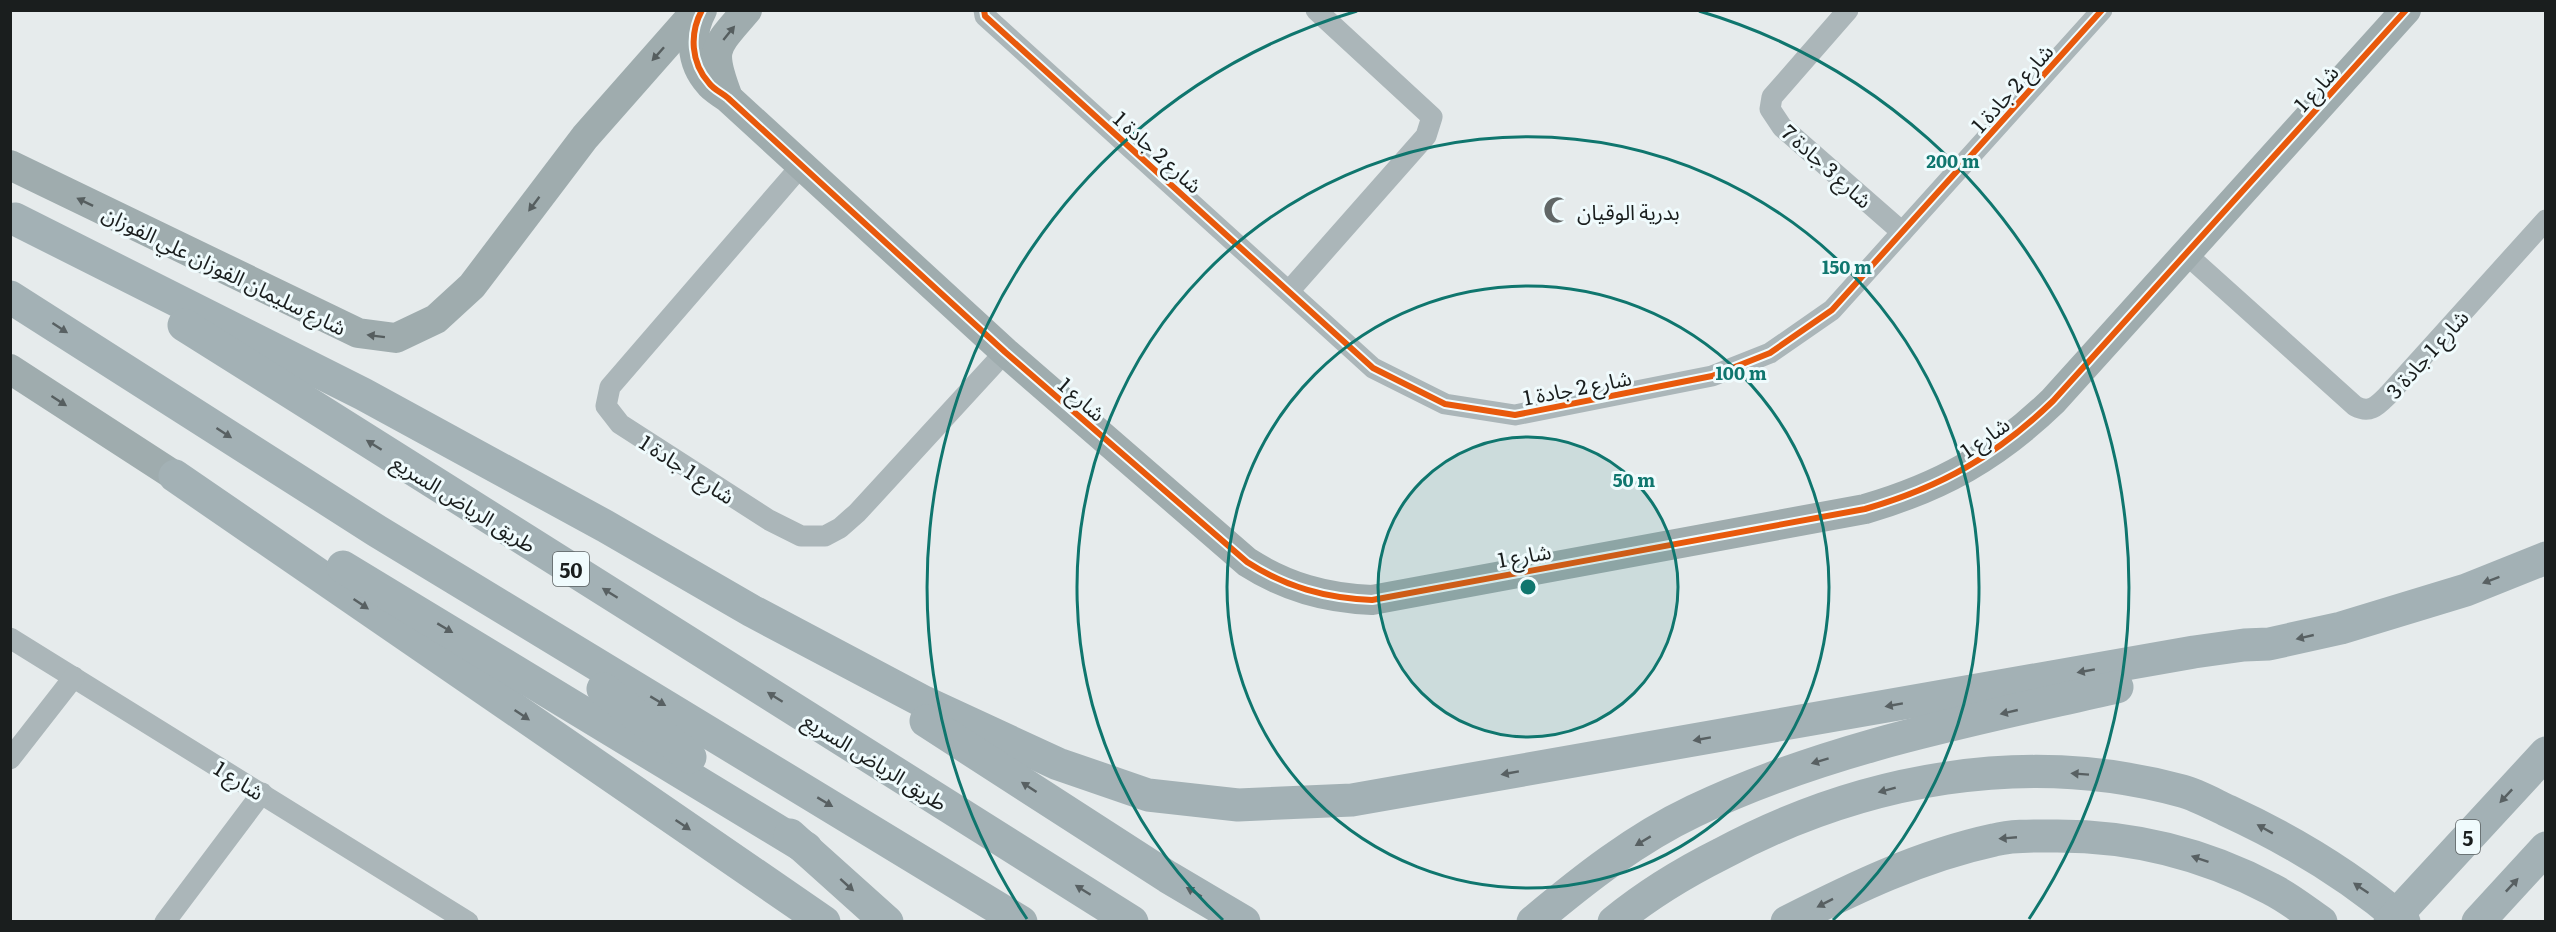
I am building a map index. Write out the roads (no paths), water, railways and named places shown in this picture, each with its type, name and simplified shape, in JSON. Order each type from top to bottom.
[{"type":"highway","points":[[13,218],[363,394],[605,526],[752,611],[924,702],[1058,764],[1148,795],[1238,805],[1352,800],[2175,655],[2244,645],[2269,644]]},
{"type":"highway","name":"طريق الرياض السريع","points":[[13,218],[1132,921]]},
{"type":"highway","points":[[10,297],[377,531],[1021,921]]},
{"type":"highway","points":[[175,476],[229,497],[806,848]]},
{"type":"highway","points":[[175,476],[824,921]]},
{"type":"highway","points":[[377,531],[554,650],[806,848],[887,921]]},
{"type":"highway","points":[[1533,921],[1602,865],[1682,818],[1790,770],[1888,740],[2196,668],[2269,644],[2333,630],[2466,590],[2546,558]]},
{"type":"highway","points":[[752,611],[1168,877],[1244,921]]},
{"type":"highway","name":"5","points":[[2390,921],[2546,753]]},
{"type":"highway","points":[[1614,921],[1637,903],[1692,869],[1741,843],[1815,810],[1898,787],[1944,778],[1991,772],[2032,771],[2109,776],[2184,791],[2250,821],[2316,857],[2377,898],[2404,921]]},
{"type":"highway","points":[[1787,921],[1858,886],[1929,857],[1996,839],[2030,836],[2109,838],[2139,842],[2194,857],[2273,890],[2321,921]]},
{"type":"highway","points":[[2478,921],[2546,848]]},
{"type":"street","name":"شارع سليمان الفوزان علي الفوزان","points":[[10,165],[358,333],[396,338],[436,319],[472,286],[585,137],[697,10]]},
{"type":"street","name":"شارع 1","points":[[702,10],[697,19],[693,41],[697,64],[709,84],[728,98],[1005,352],[1247,562],[1267,575],[1312,593],[1372,600],[1865,509],[1929,488],[1983,459],[2031,422],[2406,10]]},
{"type":"street","name":"شارع 1","points":[[728,98],[716,62],[717,49],[747,10]]},
{"type":"street","name":"شارع 2 جادة 1","points":[[984,10],[985,16],[1290,290],[1373,368],[1445,404],[1515,415],[1712,376],[1770,353],[1832,310],[2102,10]]},
{"type":"street","points":[[1290,290],[1426,136],[1432,117],[1316,10]]},
{"type":"street","name":"شارع 3 جادة 7","points":[[1848,10],[1772,97],[1770,109],[1782,127],[1902,232]]},
{"type":"street","name":"شارع 1 جادة 1","points":[[801,166],[610,387],[606,406],[620,424],[769,520],[801,536],[825,536],[840,528],[856,513],[1005,352]]},
{"type":"street","name":"شارع 1 جادة 3","points":[[2186,254],[2355,406],[2362,410],[2371,410],[2388,395],[2546,220]]},
{"type":"street","points":[[10,369],[175,476]]},
{"type":"street","name":"شارع 1","points":[[10,638],[467,921]]},
{"type":"street","points":[[10,759],[74,677]]},
{"type":"street","points":[[165,921],[262,793]]},
{"type":"place","name":"بدرية الوقيان","points":[[1557,210]]}]
